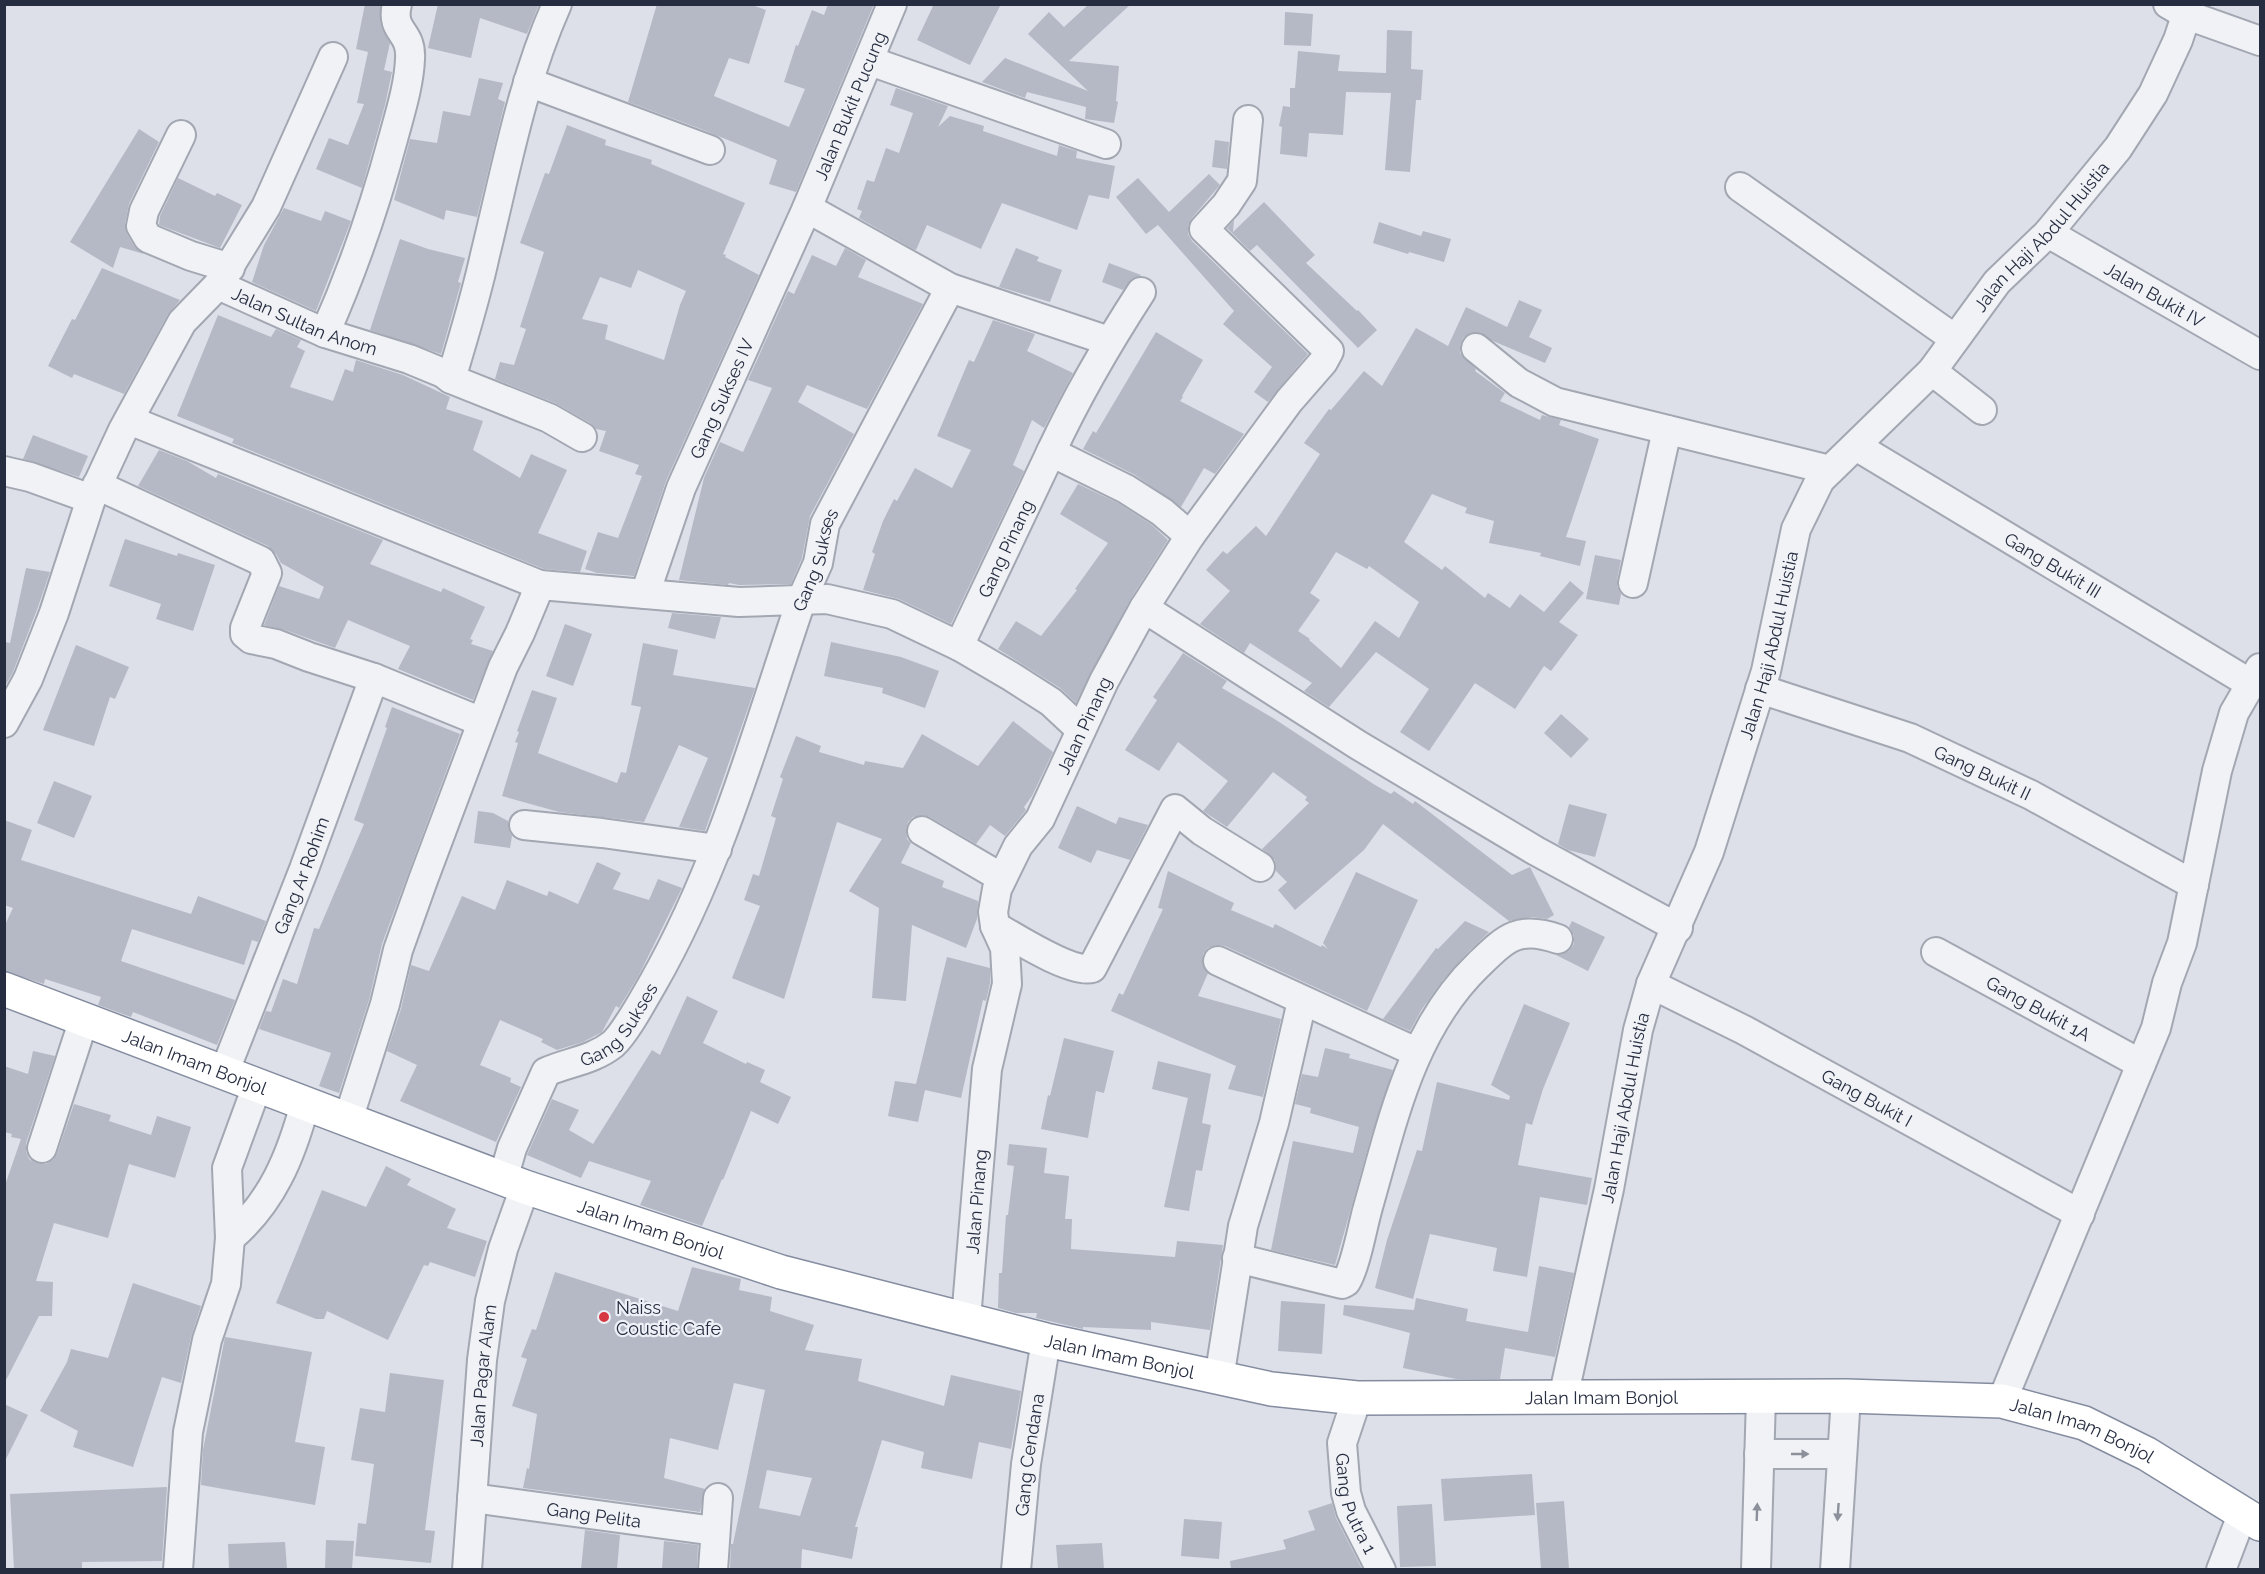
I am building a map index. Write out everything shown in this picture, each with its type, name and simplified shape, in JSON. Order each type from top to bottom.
[{"type":"highway","name":"Jalan Imam Bonjol","points":[[4,989],[514,1183],[780,1272],[1046,1340],[1271,1389],[1357,1398],[1846,1396],[2002,1401],[2084,1423],[2147,1454],[2251,1519]]},
{"type":"street","points":[[325,333],[363,240],[402,106],[411,59],[406,36],[396,26],[394,17],[397,4]]},
{"type":"street","points":[[451,379],[485,257],[511,142],[528,81],[557,4]]},
{"type":"street","name":"Jalan Bukit Pucung","points":[[807,208],[892,4]]},
{"type":"street","points":[[2182,8],[2260,41]]},
{"type":"street","name":"Jalan Haji Abdul Huistia","points":[[1563,1398],[1609,1189],[1638,1030],[1651,984],[1678,928],[1709,852],[1760,689],[1796,529],[1820,480],[1932,371],[1997,282],[2048,233],[2118,148],[2153,94],[2178,40],[2182,8]]},
{"type":"street","points":[[181,135],[144,211],[141,226],[148,238],[191,256],[224,276],[280,178],[333,57]]},
{"type":"street","points":[[870,61],[1106,144]]},
{"type":"street","points":[[528,81],[710,150]]},
{"type":"street","name":"Jalan Pinang","points":[[966,1319],[987,1069],[1007,984],[1005,948],[995,926],[993,912],[997,889],[1018,846],[1040,819],[1104,681],[1144,608],[1190,536],[1289,400],[1323,362],[1329,351],[1204,229],[1226,205],[1242,181],[1248,120]]},
{"type":"street","points":[[1740,187],[1955,339]]},
{"type":"street","points":[[807,208],[950,288],[1109,341]]},
{"type":"street","name":"Gang Sukses IV","points":[[645,594],[681,488],[807,208]]},
{"type":"street","name":"Jalan Bukit IV","points":[[2048,233],[2260,355]]},
{"type":"street","name":"Jalan Sultan Anom","points":[[4,723],[28,679],[94,492],[129,420],[183,322],[224,276],[325,333],[409,359],[443,373],[451,379],[549,418],[582,437]]},
{"type":"street","name":"Gang Sukses","points":[[514,1183],[512,1148],[546,1072],[593,1056],[615,1042],[668,957],[717,849],[801,601],[818,563],[825,524],[950,288]]},
{"type":"street","name":"Gang Pinang","points":[[959,646],[1066,421],[1109,341],[1141,292]]},
{"type":"street","points":[[1476,348],[1520,383],[1555,402],[1830,470]]},
{"type":"street","points":[[1932,371],[1982,410]]},
{"type":"street","points":[[129,420],[540,585],[739,602],[827,599],[892,614],[959,646],[1012,676],[1051,702],[1081,730]]},
{"type":"street","points":[[1633,583],[1667,430]]},
{"type":"street","name":"Gang Bukit III","points":[[1856,446],[2256,676]]},
{"type":"street","points":[[1052,452],[1126,489],[1162,512],[1190,536]]},
{"type":"street","points":[[4,471],[94,492],[261,561],[267,573],[245,628],[245,634],[250,639],[276,644],[374,678],[482,722]]},
{"type":"street","points":[[348,1120],[385,1004],[398,950],[482,722],[540,585]]},
{"type":"street","points":[[1144,608],[1358,745],[1536,851],[1678,928]]},
{"type":"street","points":[[2002,1401],[2156,1028],[2182,943],[2217,771],[2234,713],[2256,676]]},
{"type":"street","name":"Gang Ar Rohim","points":[[224,1073],[300,880],[374,678]]},
{"type":"street","name":"Gang Bukit II","points":[[1760,689],[1910,738],[2031,795],[2194,885]]},
{"type":"street","points":[[995,926],[1057,960],[1078,968],[1092,968],[1175,809],[1202,831],[1260,867]]},
{"type":"street","points":[[524,825],[717,849]]},
{"type":"street","points":[[922,831],[1002,878]]},
{"type":"street","points":[[1237,1258],[1341,1284],[1346,1282],[1393,1119],[1416,1052],[1437,1015],[1460,982],[1496,948],[1519,933],[1540,933],[1558,939]]},
{"type":"street","name":"Gang Bukit 1A","points":[[1936,952],[2141,1064]]},
{"type":"street","points":[[1218,961],[1416,1052]]},
{"type":"street","name":"Gang Bukit I","points":[[1651,984],[1743,1030],[2080,1214]]},
{"type":"street","points":[[1220,1379],[1243,1226],[1274,1122],[1302,1001]]},
{"type":"street","points":[[42,1148],[84,1019]]},
{"type":"street","points":[[178,1569],[188,1432],[207,1340],[226,1284],[230,1238],[227,1168],[257,1086]]},
{"type":"street","points":[[230,1238],[249,1223],[279,1177],[305,1104]]},
{"type":"street","name":"Jalan Pagar Alam","points":[[466,1569],[482,1360],[490,1301],[503,1249],[514,1183]]},
{"type":"street","name":"Gang Cendana","points":[[1016,1569],[1026,1464],[1046,1340]]},
{"type":"street","points":[[1835,1569],[1846,1396]]},
{"type":"street","points":[[1756,1569],[1761,1397]]},
{"type":"street","name":"Gang Putra 1","points":[[1357,1398],[1342,1443],[1346,1493],[1351,1511],[1381,1569]]},
{"type":"street","points":[[1759,1454],[1842,1454]]},
{"type":"street","name":"Gang Pelita","points":[[472,1498],[715,1531]]},
{"type":"street","points":[[713,1569],[718,1498]]},
{"type":"street","points":[[2221,1569],[2251,1519]]},
{"type":"building","points":[[365,4],[380,4],[381,26],[390,43],[384,70],[392,72],[362,188],[316,169],[329,138],[348,145],[364,104],[357,103],[368,52],[356,49]]},
{"type":"building","points":[[438,4],[539,4],[527,34],[480,18],[471,58],[428,48]]},
{"type":"building","points":[[657,4],[749,4],[766,10],[749,64],[729,58],[714,96],[789,127],[805,89],[784,82],[796,45],[798,46],[812,10],[824,15],[828,4],[874,4],[796,192],[769,184],[777,160],[628,102]]},
{"type":"building","points":[[934,4],[1001,4],[970,65],[917,40]]},
{"type":"building","points":[[1089,4],[1131,4],[1069,61],[1119,66],[1116,101],[1118,102],[1114,123],[1085,119],[1086,107],[1027,92],[1025,98],[982,82],[1005,58],[1088,91],[1028,34],[1049,12],[1064,27]]},
{"type":"building","points":[[1285,12],[1313,14],[1311,46],[1284,45]]},
{"type":"building","points":[[1387,30],[1412,31],[1411,69],[1423,70],[1421,100],[1416,100],[1410,172],[1385,170],[1391,93],[1346,92],[1343,135],[1309,133],[1307,157],[1280,154],[1282,127],[1279,126],[1283,106],[1290,107],[1290,88],[1295,88],[1298,51],[1340,55],[1338,71],[1386,73]]},
{"type":"building","points":[[479,78],[503,83],[498,99],[505,102],[477,217],[446,210],[444,220],[394,200],[410,139],[437,143],[443,111],[470,116]]},
{"type":"building","points":[[896,88],[948,106],[938,127],[950,116],[984,126],[983,131],[1057,156],[1059,145],[1077,151],[1076,158],[1115,166],[1109,199],[1089,195],[1077,230],[1002,203],[981,249],[927,225],[916,250],[913,249],[859,218],[862,211],[857,209],[867,180],[874,182],[886,148],[899,153],[913,113],[890,105]]},
{"type":"building","points":[[567,125],[606,140],[605,145],[652,160],[651,164],[745,203],[723,254],[759,275],[666,481],[634,576],[597,573],[585,569],[598,532],[618,538],[642,476],[635,474],[639,465],[599,451],[606,431],[596,429],[590,423],[555,403],[495,379],[500,362],[514,365],[526,329],[520,327],[544,252],[520,243],[545,173],[549,174]],"holes":[[[638,270],[686,291],[664,360],[605,339],[608,325],[582,319],[600,277],[631,288]]]},
{"type":"building","points":[[139,129],[159,142],[129,204],[125,223],[127,234],[134,246],[144,254],[120,247],[113,268],[70,242]]},
{"type":"building","points":[[1215,140],[1229,142],[1227,169],[1212,167]]},
{"type":"building","points":[[1209,174],[1220,185],[1192,218],[1188,226],[1188,234],[1192,241],[1308,354],[1268,402],[1254,392],[1272,367],[1223,324],[1234,311],[1158,225],[1146,234],[1116,197],[1138,178],[1169,212]]},
{"type":"building","points":[[178,178],[215,196],[217,193],[242,205],[220,248],[159,225],[160,216]]},
{"type":"building","points":[[1264,202],[1315,255],[1306,263],[1377,330],[1358,348],[1257,245],[1250,251],[1227,228],[1234,220],[1233,232]]},
{"type":"building","points":[[284,208],[321,221],[325,211],[351,221],[316,311],[252,282],[264,245]]},
{"type":"building","points":[[1379,222],[1421,236],[1423,231],[1451,239],[1444,262],[1373,243]]},
{"type":"building","points":[[400,239],[465,258],[458,282],[461,283],[441,354],[370,330]]},
{"type":"building","points":[[845,248],[866,260],[858,277],[923,304],[867,409],[807,385],[798,402],[854,434],[810,516],[802,558],[791,584],[739,585],[729,583],[728,585],[679,580],[704,478],[720,442],[743,452],[772,388],[748,380],[788,291],[794,294],[812,255],[836,266]]},
{"type":"building","points":[[1016,248],[1039,257],[1037,261],[1062,270],[1050,302],[999,287]]},
{"type":"building","points":[[1109,263],[1141,275],[1133,278],[1123,290],[1102,282]]},
{"type":"building","points":[[102,268],[180,300],[168,314],[124,394],[74,374],[72,378],[48,366]]},
{"type":"building","points":[[1519,300],[1542,310],[1529,337],[1552,348],[1545,363],[1493,341],[1478,332],[1470,333],[1463,338],[1460,353],[1476,369],[1475,371],[1505,393],[1500,401],[1540,420],[1542,415],[1561,420],[1559,425],[1599,439],[1566,537],[1586,541],[1580,566],[1540,556],[1541,553],[1489,543],[1494,521],[1465,513],[1467,508],[1432,494],[1404,542],[1442,570],[1445,566],[1485,598],[1488,593],[1510,608],[1520,594],[1544,612],[1570,581],[1584,593],[1559,622],[1578,635],[1551,671],[1544,666],[1515,709],[1475,683],[1429,751],[1400,732],[1429,689],[1376,652],[1329,707],[1304,691],[1312,683],[1250,643],[1244,653],[1200,624],[1230,591],[1206,570],[1223,551],[1227,554],[1256,526],[1266,536],[1320,454],[1304,443],[1329,409],[1331,410],[1364,371],[1382,386],[1416,328],[1448,346],[1466,307],[1507,327]],"holes":[[[1336,552],[1367,569],[1369,566],[1419,602],[1399,638],[1375,621],[1341,668],[1298,631],[1320,600],[1310,593]]]},
{"type":"building","points":[[218,315],[271,337],[276,329],[301,340],[297,347],[305,351],[290,387],[333,401],[345,369],[353,372],[356,360],[403,375],[450,397],[446,409],[483,421],[473,450],[520,478],[531,454],[567,470],[538,533],[587,551],[580,572],[544,569],[232,443],[234,439],[177,416]]},
{"type":"building","points":[[993,320],[1035,334],[1027,351],[1073,373],[1044,428],[1032,420],[1013,465],[1024,471],[951,624],[899,599],[863,590],[875,554],[872,552],[883,521],[894,499],[897,501],[915,468],[952,488],[971,450],[937,436],[969,360],[974,362]]},
{"type":"building","points":[[1156,332],[1203,360],[1180,401],[1244,434],[1215,474],[1204,468],[1181,507],[1135,475],[1083,449],[1093,431],[1096,433]]},
{"type":"building","points":[[33,435],[88,456],[79,477],[23,459]]},
{"type":"building","points":[[159,450],[187,461],[216,478],[218,474],[383,540],[370,564],[441,592],[443,588],[485,607],[470,639],[473,640],[471,644],[493,651],[473,700],[398,669],[410,646],[348,620],[335,648],[264,625],[279,586],[319,599],[324,587],[281,563],[268,546],[138,486]]},
{"type":"building","points":[[1078,484],[1118,503],[1152,525],[1168,540],[1130,600],[1076,703],[1060,688],[998,649],[1016,621],[1041,636],[1077,590],[1075,589],[1108,543],[1060,514]]},
{"type":"building","points":[[125,539],[177,556],[178,553],[215,565],[193,631],[156,619],[161,604],[109,586]]},
{"type":"building","points":[[1595,555],[1621,560],[1617,580],[1617,587],[1621,594],[1619,605],[1586,599]]},
{"type":"building","points":[[26,568],[50,572],[13,672],[4,688],[4,642],[10,643]]},
{"type":"building","points":[[672,613],[721,617],[715,639],[668,628]]},
{"type":"building","points":[[565,624],[592,634],[573,686],[546,676]]},
{"type":"building","points":[[831,642],[901,657],[939,671],[925,708],[882,693],[883,688],[824,676]]},
{"type":"building","points":[[643,643],[678,650],[673,675],[755,688],[705,831],[679,827],[708,758],[679,745],[644,822],[559,812],[502,796],[518,743],[515,742],[519,732],[517,731],[532,690],[557,698],[538,753],[617,783],[621,772],[626,773],[641,707],[631,705]]},
{"type":"building","points":[[76,645],[129,667],[115,699],[110,697],[94,746],[43,730]]},
{"type":"building","points":[[1183,653],[1227,681],[1222,688],[1273,718],[1375,785],[1391,794],[1394,791],[1413,804],[1415,801],[1512,875],[1530,867],[1554,915],[1547,919],[1532,917],[1509,921],[1383,824],[1364,850],[1295,910],[1278,890],[1287,882],[1276,871],[1275,860],[1262,849],[1309,803],[1305,800],[1307,797],[1273,772],[1227,827],[1203,811],[1228,781],[1178,742],[1159,771],[1125,750],[1157,700],[1153,697]]},
{"type":"building","points":[[392,707],[460,734],[382,944],[369,1000],[339,1093],[319,1086],[331,1053],[259,1029],[266,1011],[271,1012],[283,979],[297,984],[314,928],[319,929],[364,824],[354,820],[387,728],[385,727]]},
{"type":"building","points":[[1561,714],[1589,739],[1571,758],[1544,733]]},
{"type":"building","points":[[1013,721],[1053,752],[1032,796],[1024,807],[1026,810],[1005,836],[990,825],[976,844],[923,815],[913,817],[908,822],[906,830],[907,839],[911,843],[901,863],[944,881],[942,887],[978,901],[977,919],[966,948],[912,925],[906,1001],[872,998],[879,908],[849,891],[882,839],[837,822],[784,999],[732,978],[760,906],[744,900],[753,874],[759,876],[776,818],[771,816],[783,779],[780,777],[796,736],[821,746],[819,752],[864,765],[865,761],[903,768],[922,734],[978,766]]},
{"type":"building","points":[[54,781],[92,796],[74,838],[37,823]]},
{"type":"building","points":[[1569,804],[1607,814],[1595,857],[1568,850],[1558,844]]},
{"type":"building","points":[[1077,806],[1116,824],[1119,817],[1148,825],[1130,860],[1097,850],[1091,863],[1058,848]]},
{"type":"building","points":[[478,811],[493,813],[508,821],[512,836],[510,848],[474,843]]},
{"type":"building","points":[[4,820],[32,830],[21,860],[191,914],[198,896],[266,921],[258,942],[252,940],[244,965],[132,929],[121,961],[235,1000],[217,1045],[133,1012],[131,1017],[98,1005],[101,997],[45,979],[44,984],[4,971],[4,927],[13,908],[4,905]]},
{"type":"building","points":[[597,862],[621,873],[613,889],[649,900],[658,879],[682,888],[639,975],[619,1008],[616,1006],[602,1032],[583,1042],[557,1050],[541,1042],[543,1039],[500,1020],[480,1065],[511,1078],[510,1082],[521,1087],[496,1142],[400,1101],[417,1065],[387,1051],[401,1009],[411,965],[429,971],[462,896],[495,910],[507,880],[547,896],[549,891],[578,904]]},
{"type":"building","points":[[1168,871],[1234,903],[1231,910],[1273,928],[1275,924],[1328,949],[1323,943],[1356,872],[1418,900],[1367,1011],[1225,946],[1216,945],[1208,948],[1203,954],[1202,963],[1208,973],[1198,996],[1281,1019],[1263,1097],[1228,1089],[1236,1066],[1111,1011],[1119,993],[1123,995],[1163,909],[1158,908]]},
{"type":"building","points":[[1465,921],[1489,932],[1443,980],[1422,1009],[1410,1031],[1383,1019],[1436,948],[1438,949]]},
{"type":"building","points":[[1572,921],[1605,937],[1588,971],[1556,955],[1569,951],[1574,944],[1574,935],[1569,927]]},
{"type":"building","points":[[947,957],[990,968],[990,983],[986,1001],[983,1000],[961,1098],[925,1090],[918,1122],[888,1116],[895,1081],[916,1084]]},
{"type":"building","points":[[687,996],[718,1011],[703,1043],[746,1064],[747,1062],[765,1070],[760,1082],[791,1097],[778,1124],[751,1111],[702,1226],[640,1205],[651,1181],[589,1161],[581,1178],[527,1155],[552,1099],[579,1110],[569,1130],[593,1144],[652,1050],[660,1055]]},
{"type":"building","points":[[1524,1004],[1570,1023],[1543,1089],[1532,1125],[1526,1123],[1518,1165],[1592,1178],[1587,1205],[1540,1197],[1527,1277],[1493,1271],[1497,1248],[1430,1234],[1413,1299],[1375,1288],[1387,1240],[1417,1150],[1422,1151],[1437,1082],[1509,1100],[1510,1096],[1491,1085]]},
{"type":"building","points":[[1064,1038],[1114,1051],[1104,1093],[1096,1091],[1088,1138],[1041,1129]]},
{"type":"building","points":[[1325,1048],[1350,1054],[1349,1058],[1393,1070],[1371,1137],[1335,1265],[1271,1250],[1293,1141],[1353,1153],[1359,1127],[1310,1113],[1311,1108],[1295,1104],[1302,1074],[1318,1077]]},
{"type":"building","points":[[33,1051],[55,1056],[26,1143],[29,1159],[36,1163],[46,1164],[57,1154],[74,1104],[111,1115],[109,1121],[151,1135],[157,1116],[191,1127],[175,1178],[129,1164],[108,1238],[54,1223],[36,1281],[53,1282],[52,1316],[39,1316],[4,1384],[4,1188],[21,1139],[11,1137],[12,1134],[4,1132],[4,1066],[28,1074]]},
{"type":"building","points":[[1158,1061],[1211,1074],[1202,1123],[1211,1125],[1202,1171],[1196,1170],[1189,1211],[1164,1207],[1188,1098],[1152,1089]]},
{"type":"building","points":[[1009,1144],[1047,1148],[1044,1173],[1069,1176],[1065,1219],[1072,1219],[1071,1249],[1175,1257],[1177,1241],[1223,1245],[1210,1330],[1151,1322],[1151,1330],[1083,1327],[1083,1329],[1036,1318],[1037,1313],[1016,1313],[998,1308],[999,1273],[1002,1273],[1006,1215],[1008,1215],[1014,1166],[1007,1165]]},
{"type":"building","points":[[386,1166],[411,1179],[407,1185],[456,1209],[447,1228],[487,1241],[475,1277],[430,1262],[428,1266],[424,1265],[388,1340],[327,1311],[324,1319],[316,1319],[276,1303],[322,1190],[366,1207]]},
{"type":"building","points":[[1539,1266],[1574,1273],[1555,1357],[1505,1348],[1500,1379],[1456,1379],[1403,1368],[1410,1333],[1343,1315],[1344,1305],[1414,1310],[1416,1298],[1468,1309],[1466,1321],[1528,1332]]},
{"type":"building","points":[[692,1267],[741,1279],[739,1290],[772,1297],[770,1311],[814,1325],[805,1350],[862,1359],[858,1381],[944,1406],[951,1375],[1021,1391],[1011,1449],[979,1442],[972,1479],[921,1468],[924,1452],[882,1440],[855,1527],[858,1527],[852,1559],[802,1549],[801,1569],[730,1569],[731,1544],[733,1544],[765,1390],[734,1383],[718,1450],[670,1438],[664,1478],[705,1489],[700,1512],[523,1488],[527,1468],[529,1469],[537,1414],[512,1406],[527,1359],[521,1357],[532,1329],[536,1330],[555,1272],[678,1311]],"holes":[[[767,1470],[812,1478],[800,1516],[759,1508]]]},
{"type":"building","points":[[133,1283],[201,1306],[191,1337],[181,1383],[162,1377],[133,1467],[73,1447],[78,1431],[40,1411],[67,1362],[71,1349],[108,1358]]},
{"type":"building","points":[[1281,1301],[1325,1304],[1322,1354],[1278,1351]]},
{"type":"building","points":[[225,1337],[312,1352],[295,1442],[325,1447],[315,1505],[201,1485],[203,1450]]},
{"type":"building","points":[[390,1373],[444,1380],[425,1530],[435,1531],[431,1563],[355,1556],[358,1523],[366,1524],[374,1464],[351,1460],[360,1408],[385,1412]]},
{"type":"building","points":[[4,1404],[28,1415],[4,1463]]},
{"type":"building","points":[[1532,1474],[1535,1515],[1444,1521],[1441,1479]]},
{"type":"building","points":[[167,1487],[162,1561],[82,1562],[82,1569],[14,1569],[10,1494]]},
{"type":"building","points":[[1564,1501],[1569,1569],[1541,1569],[1536,1503]]},
{"type":"building","points":[[1332,1503],[1336,1518],[1362,1569],[1231,1569],[1230,1561],[1286,1549],[1283,1540],[1315,1530],[1308,1511]]},
{"type":"building","points":[[1432,1504],[1436,1566],[1400,1567],[1397,1506]]},
{"type":"building","points":[[1184,1519],[1222,1522],[1219,1559],[1181,1556]]},
{"type":"building","points":[[585,1530],[620,1535],[617,1569],[581,1569]]},
{"type":"building","points":[[326,1540],[354,1541],[352,1569],[325,1569]]},
{"type":"building","points":[[664,1541],[698,1545],[697,1569],[662,1569]]},
{"type":"building","points":[[285,1542],[287,1569],[229,1569],[228,1544]]},
{"type":"building","points":[[1102,1543],[1104,1569],[1058,1569],[1056,1545]]},
{"type":"place","name":"Naiss Coustic Cafe","points":[[604,1317]]}]
